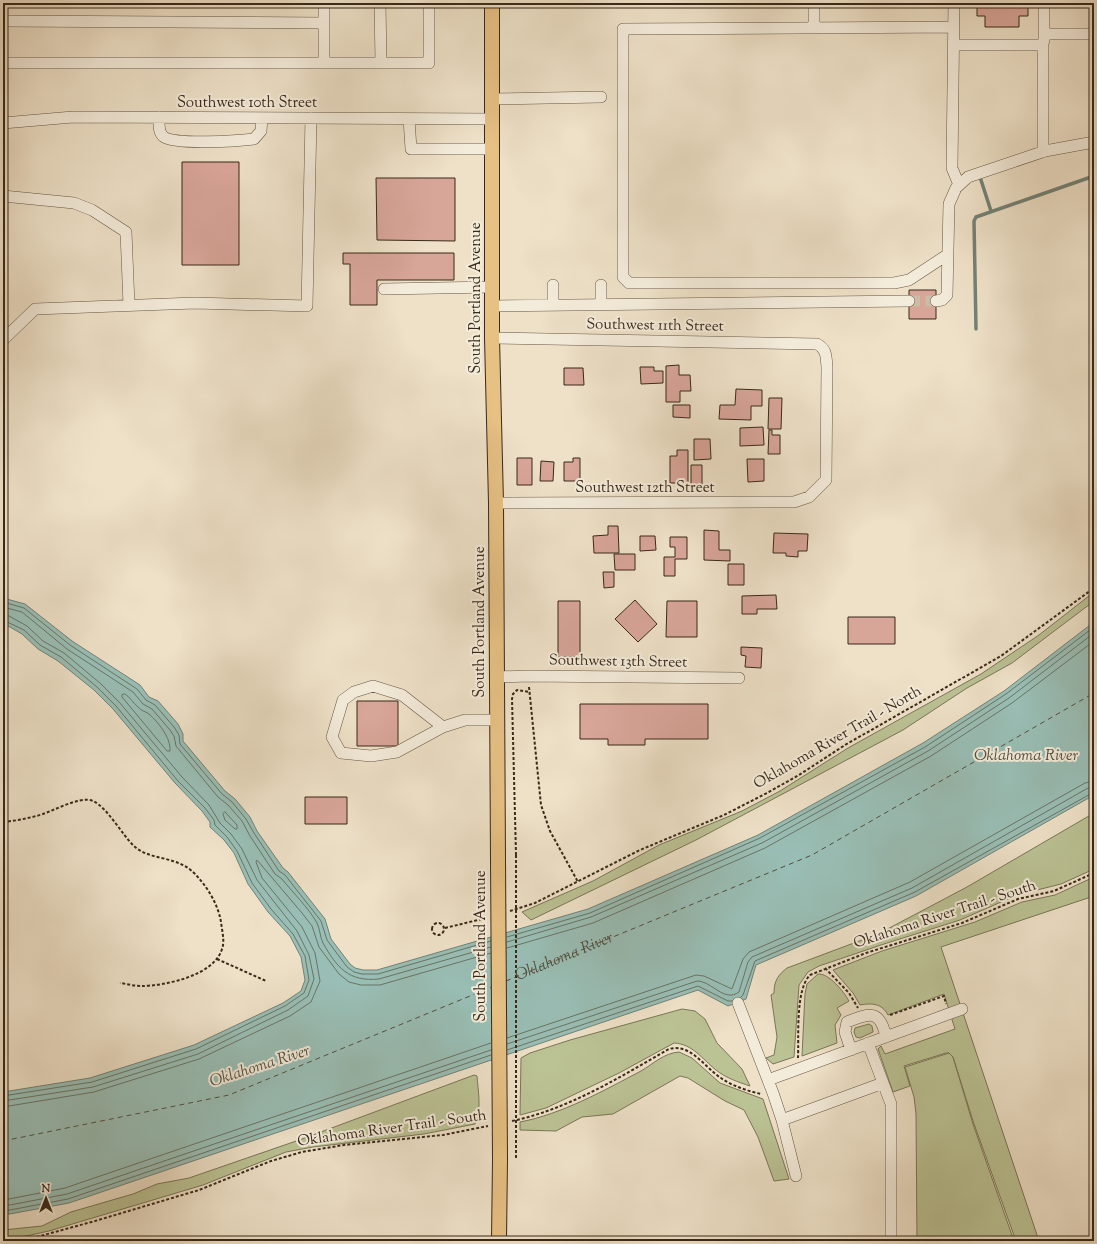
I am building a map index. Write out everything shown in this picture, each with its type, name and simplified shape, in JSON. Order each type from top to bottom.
[{"type":"main road","name":"South Portland Avenue","points":[[492,3],[492,338],[496,503],[500,1159],[499,1241]]},
{"type":"street","points":[[324,3],[324,63]]},
{"type":"street","points":[[380,3],[381,62]]},
{"type":"street","points":[[3,63],[429,62],[429,3]]},
{"type":"street","points":[[814,3],[814,28]]},
{"type":"street","points":[[954,3],[952,168],[959,185]]},
{"type":"street","points":[[1043,152],[1044,3]]},
{"type":"street","points":[[3,21],[324,22]]},
{"type":"street","points":[[947,255],[909,280],[894,283],[629,283],[623,277],[623,29],[954,27]]},
{"type":"street","points":[[1044,34],[1094,34]]},
{"type":"street","points":[[954,45],[1044,45]]},
{"type":"street","points":[[492,99],[601,97]]},
{"type":"street","name":"Southwest 10th Street","points":[[3,123],[73,117],[492,119]]},
{"type":"street","points":[[159,117],[160,132],[164,138],[176,141],[237,141],[254,139],[261,131],[262,118]]},
{"type":"street","points":[[3,340],[35,309],[195,303],[307,306],[311,118]]},
{"type":"street","points":[[409,119],[411,149],[492,149]]},
{"type":"street","points":[[936,301],[946,298],[947,295],[949,204],[956,188],[968,177],[1043,152],[1094,142]]},
{"type":"street","points":[[3,196],[74,203],[92,210],[126,232],[129,305]]},
{"type":"street","points":[[553,285],[553,304]]},
{"type":"street","points":[[601,285],[601,303]]},
{"type":"street","points":[[384,289],[493,287]]},
{"type":"street","points":[[493,306],[601,303],[909,301]]},
{"type":"street","name":"Southwest 11th Street","points":[[492,338],[817,344],[823,347],[826,354],[826,480],[809,497],[794,502]]},
{"type":"street","name":"Southwest 12th Street","points":[[496,503],[794,502]]},
{"type":"street","name":"Southwest 13th Street","points":[[497,678],[528,676],[739,678]]},
{"type":"street","points":[[444,727],[402,695],[373,686],[354,692],[343,700],[332,737],[341,753],[371,756],[397,752],[444,727],[465,720],[497,720]]},
{"type":"street","points":[[738,1004],[773,1093],[782,1120],[796,1176]]},
{"type":"street","points":[[768,1080],[962,1009]]},
{"type":"street","points":[[851,1050],[845,1027],[847,1022],[867,1014],[877,1016],[881,1020],[886,1037]]},
{"type":"street","points":[[868,1044],[891,1104],[891,1241]]},
{"type":"street","points":[[782,1120],[883,1084]]},
{"type":"path","name":"Oklahoma River Trail - North","points":[[504,913],[535,903],[656,843],[740,807],[789,781],[845,745],[1001,656],[1094,588]]},
{"type":"path","points":[[528,676],[541,805],[550,831],[578,882]]},
{"type":"path","points":[[516,1158],[516,855],[512,700],[513,694],[517,690],[529,692]]},
{"type":"path","points":[[3,822],[36,816],[83,800],[94,802],[120,828],[134,846],[146,854],[171,859],[193,872],[214,899],[220,918],[223,936],[222,949],[217,959],[197,974],[161,984],[141,986],[120,983]]},
{"type":"path","name":"Oklahoma River Trail - South","points":[[798,1069],[802,991],[806,979],[810,975],[866,953],[962,923],[1018,899],[1054,891],[1094,873]]},
{"type":"path","points":[[445,928],[442,924],[437,924],[433,926],[433,932],[440,935],[444,932],[445,928],[489,917]]},
{"type":"path","points":[[217,959],[266,981]]},
{"type":"path","points":[[825,968],[849,993],[857,1006],[861,1017]]},
{"type":"path","points":[[511,1121],[536,1116],[558,1107],[633,1071],[669,1049],[675,1047],[686,1050],[725,1081],[754,1092],[773,1093]]},
{"type":"path","name":"Oklahoma River Trail - South","points":[[22,1241],[95,1222],[199,1190],[271,1161],[302,1152],[344,1145],[443,1135],[489,1126]]},
{"type":"green space","points":[[1094,592],[1094,601],[1012,663],[967,688],[903,730],[696,840],[531,920],[522,912],[593,881],[659,845],[742,811],[780,791],[848,748],[981,674],[1039,635]]},
{"type":"green space","points":[[1094,813],[1094,869],[1061,884],[1017,895],[960,920],[819,966],[808,972],[799,985],[794,1057],[773,1064],[766,1058],[774,1055],[777,1037],[771,995],[774,993],[777,979],[787,968],[878,934],[967,887]]},
{"type":"green space","points":[[1094,877],[1094,896],[941,947],[1039,1241],[1016,1241],[973,1121],[953,1057],[973,1124],[1014,1241],[917,1241],[916,1114],[914,1097],[905,1067],[949,1053],[904,1066],[910,1086],[893,1092],[878,1049],[881,1046],[885,1054],[955,1029],[944,994],[888,1015],[883,1008],[879,1006],[868,1004],[860,1005],[853,993],[833,970],[882,951],[975,922],[1022,902],[1055,895]]},
{"type":"green space","points":[[818,974],[831,980],[840,988],[849,1001],[837,1008],[841,1015],[835,1025],[837,1043],[802,1056],[805,994],[807,984]]},
{"type":"green space","points":[[682,1009],[695,1011],[705,1019],[717,1043],[742,1069],[750,1086],[716,1070],[687,1046],[674,1043],[619,1073],[546,1108],[520,1115],[521,1058],[530,1053],[570,1040]]},
{"type":"green space","points":[[869,1024],[872,1026],[873,1032],[860,1038],[856,1037],[854,1032],[855,1028]]},
{"type":"green space","points":[[679,1052],[692,1058],[720,1083],[763,1099],[789,1179],[774,1181],[758,1137],[744,1110],[725,1101],[688,1078],[680,1076],[613,1114],[582,1117],[556,1131],[520,1130],[520,1122],[567,1108],[641,1071],[668,1054]]},
{"type":"green space","points":[[474,1075],[477,1076],[479,1100],[475,1124],[424,1134],[313,1147],[286,1152],[203,1185],[49,1231],[3,1241],[3,1230],[42,1226],[71,1212],[133,1194],[157,1184],[189,1178],[302,1139]]},
{"type":"water","name":"Oklahoma River","points":[[3,598],[25,604],[72,641],[140,685],[149,697],[158,701],[178,724],[183,734],[183,741],[225,791],[235,799],[250,817],[257,831],[283,868],[288,872],[325,919],[331,939],[350,964],[355,968],[363,970],[377,970],[588,909],[758,835],[923,743],[1004,691],[1094,622],[1094,795],[916,896],[756,965],[746,999],[728,1006],[698,990],[69,1203],[10,1214],[3,1213],[3,1092],[90,1078],[194,1045],[283,1003],[301,991],[305,980],[301,957],[290,936],[268,912],[248,884],[234,853],[224,840],[210,827],[210,822],[202,811],[175,783],[113,709],[94,690],[58,661],[38,649],[22,634],[3,623]]},
{"type":"building","points":[[612,3],[809,3],[809,7],[612,7]]},
{"type":"building","points":[[977,3],[1028,3],[1028,16],[1019,16],[1019,27],[985,27],[985,16],[977,16]]},
{"type":"building","points":[[182,162],[239,162],[239,265],[182,265]]},
{"type":"building","points":[[376,178],[455,178],[455,241],[377,240]]},
{"type":"building","points":[[343,253],[454,253],[454,280],[377,280],[377,305],[350,305],[350,264],[343,264]]},
{"type":"building","points":[[909,290],[936,290],[936,319],[909,319]]},
{"type":"building","points":[[679,365],[679,375],[690,375],[691,391],[680,391],[680,402],[666,402],[666,366]]},
{"type":"building","points":[[640,367],[654,367],[654,371],[663,371],[663,383],[641,384]]},
{"type":"building","points":[[564,368],[583,368],[584,385],[564,385]]},
{"type":"building","points":[[736,389],[762,390],[762,406],[751,406],[751,420],[719,419],[720,405],[735,405]]},
{"type":"building","points":[[769,398],[782,398],[781,429],[768,429]]},
{"type":"building","points":[[673,405],[690,405],[690,418],[673,417]]},
{"type":"building","points":[[763,427],[764,445],[740,446],[740,428]]},
{"type":"building","points":[[769,430],[772,430],[772,435],[780,435],[780,454],[768,454]]},
{"type":"building","points":[[694,439],[710,439],[711,459],[694,460]]},
{"type":"building","points":[[677,450],[688,450],[688,483],[670,483],[670,456],[677,456]]},
{"type":"building","points":[[517,458],[532,458],[532,485],[517,485]]},
{"type":"building","points":[[573,458],[580,458],[580,481],[564,481],[564,462],[573,462]]},
{"type":"building","points":[[747,459],[764,459],[764,481],[748,482]]},
{"type":"building","points":[[541,461],[554,462],[553,481],[540,481]]},
{"type":"building","points":[[691,465],[702,465],[702,486],[691,486]]},
{"type":"building","points":[[608,526],[618,526],[619,553],[594,553],[593,536],[608,535]]},
{"type":"building","points":[[704,530],[719,531],[719,550],[730,550],[730,561],[704,560]]},
{"type":"building","points":[[774,533],[808,534],[807,551],[798,551],[798,557],[786,556],[786,553],[773,553]]},
{"type":"building","points":[[640,536],[655,536],[656,550],[640,551]]},
{"type":"building","points":[[670,537],[687,537],[687,559],[675,559],[675,576],[664,576],[664,557],[675,557],[675,547],[670,547]]},
{"type":"building","points":[[614,554],[635,554],[635,570],[615,570]]},
{"type":"building","points":[[728,564],[744,564],[744,585],[728,585]]},
{"type":"building","points":[[603,572],[614,572],[614,587],[604,588]]},
{"type":"building","points":[[776,595],[777,609],[757,609],[757,614],[742,614],[742,596]]},
{"type":"building","points":[[635,600],[657,624],[638,642],[615,619]]},
{"type":"building","points":[[558,601],[580,601],[580,657],[558,657]]},
{"type":"building","points":[[667,601],[697,601],[697,637],[666,637]]},
{"type":"building","points":[[848,617],[895,617],[895,644],[848,644]]},
{"type":"building","points":[[741,647],[762,648],[761,668],[745,667],[746,656],[741,655]]},
{"type":"building","points":[[357,701],[398,701],[398,746],[357,746]]},
{"type":"building","points":[[580,704],[708,704],[708,739],[645,739],[645,745],[608,745],[608,739],[580,739]]},
{"type":"building","points":[[305,797],[347,797],[347,824],[305,824]]},
{"type":"waterway","points":[[976,329],[974,221],[976,217],[1094,176]]},
{"type":"waterway","points":[[980,177],[991,211]]},
{"type":"ferry route","points":[[506,981],[812,855],[1094,693]]},
{"type":"ferry route","points":[[3,1141],[229,1095],[492,987]]},
{"type":"tunnel","points":[[909,301],[936,301]]}]
